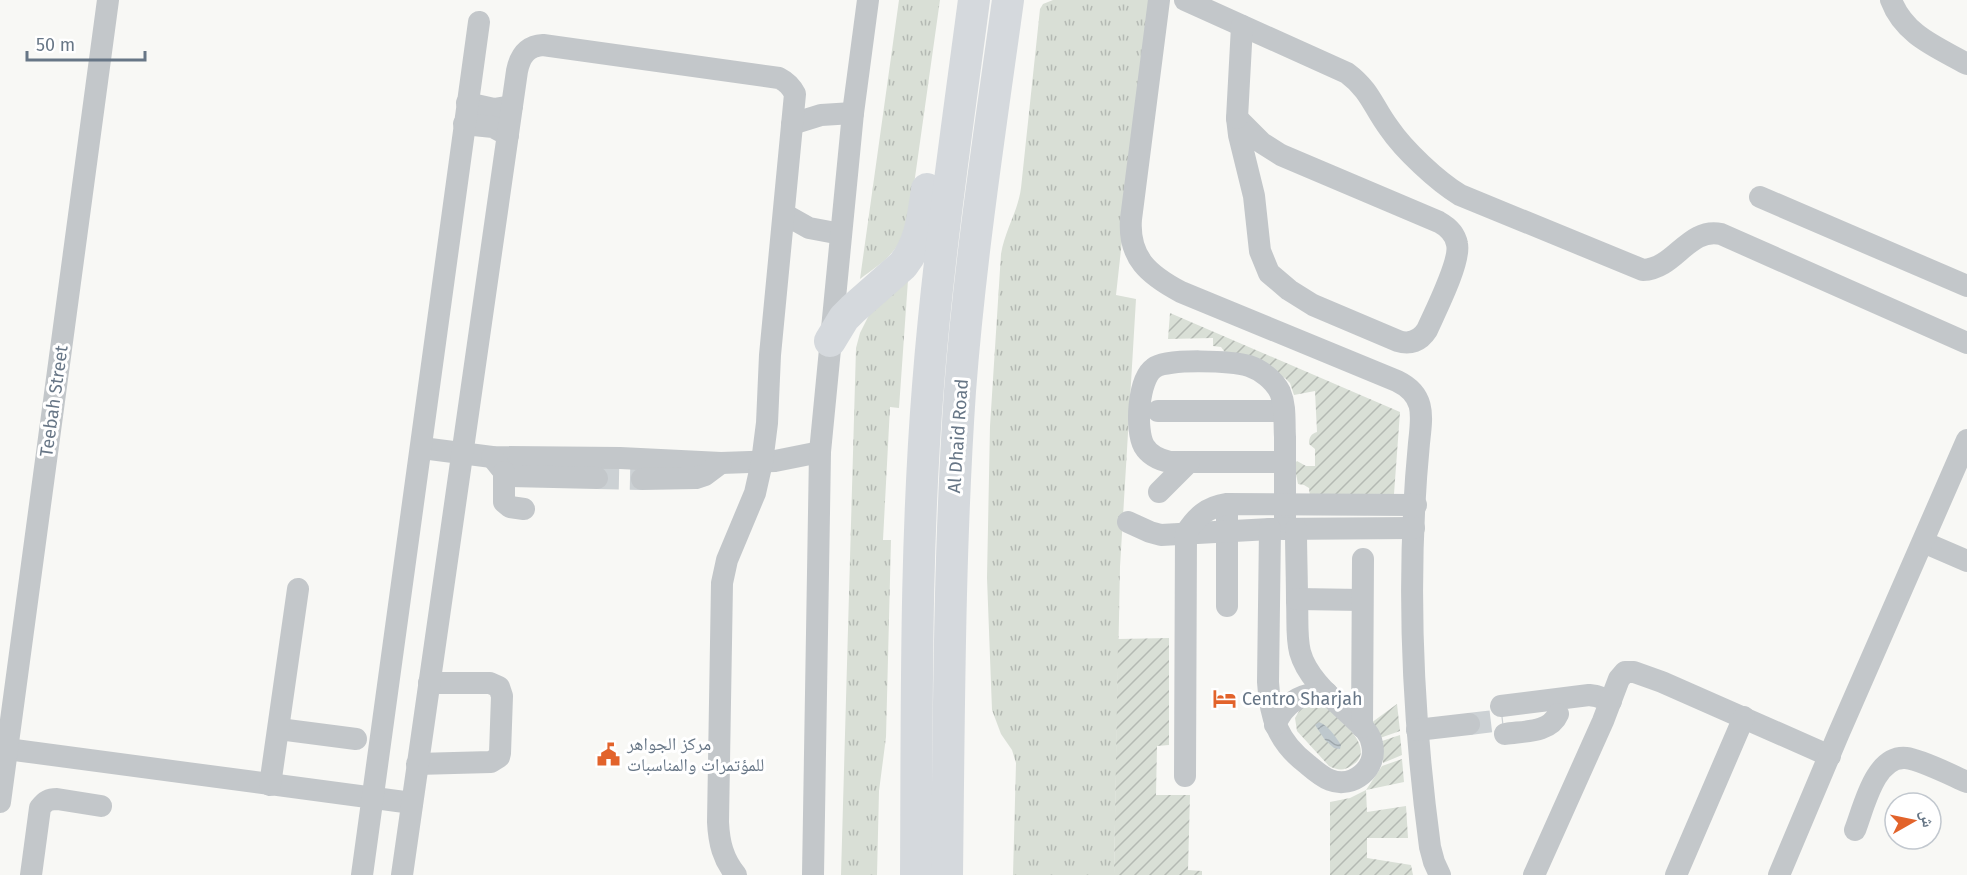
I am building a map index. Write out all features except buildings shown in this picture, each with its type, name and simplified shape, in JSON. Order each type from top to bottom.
[{"type":"highway","name":"Al Dhaid Road","points":[[916,875],[919,536],[927,398],[942,239],[974,0]]},
{"type":"highway","name":"Al Dhaid Road","points":[[946,875],[952,541],[960,401],[975,240],[1008,0]]},
{"type":"highway","points":[[830,341],[844,318],[903,264],[915,248],[921,229],[936,132],[946,105],[964,79]]},
{"type":"highway","points":[[897,875],[902,832],[916,769]]},
{"type":"street","name":"Teebah Street","points":[[0,802],[108,0]]},
{"type":"street","points":[[813,875],[820,452],[853,113],[868,0]]},
{"type":"street","points":[[1159,0],[1131,219],[1131,238],[1136,255],[1154,276],[1180,292],[1397,381],[1413,391],[1418,399],[1422,418],[1414,528],[1413,635],[1416,723],[1430,847],[1440,875]]},
{"type":"street","points":[[1185,0],[1336,68],[1357,81],[1366,90],[1396,138],[1439,181],[1460,195],[1643,270],[1652,270],[1662,266],[1697,237],[1708,233],[1721,234],[1967,344]]},
{"type":"street","points":[[1891,0],[1896,13],[1910,30],[1967,64]]},
{"type":"street","points":[[362,875],[479,22]]},
{"type":"street","points":[[1237,118],[1262,142],[1281,155],[1439,222],[1451,231],[1457,244],[1457,259],[1427,330],[1420,339],[1409,343],[1398,341],[1313,305],[1289,290],[1269,273],[1260,251],[1253,189],[1242,151],[1237,118],[1242,26]]},
{"type":"street","points":[[402,875],[519,61],[524,53],[537,45],[550,45],[779,78],[792,87],[795,94],[762,462],[755,493],[727,560],[721,595],[718,822],[722,851],[727,864],[736,875]]},
{"type":"street","points":[[465,113],[512,106]]},
{"type":"street","points":[[465,113],[508,135]]},
{"type":"street","points":[[792,124],[821,115],[853,113]]},
{"type":"street","points":[[1760,197],[1967,286]]},
{"type":"street","points":[[783,214],[809,228],[841,234]]},
{"type":"street","points":[[1284,529],[1297,604],[1298,640],[1303,660],[1327,693],[1370,736],[1372,743],[1370,765],[1354,780],[1338,782],[1321,775],[1301,760],[1290,749],[1275,725],[1269,697],[1268,682],[1285,504],[1285,462],[1284,411],[1279,390],[1271,379],[1248,365],[1173,361],[1155,366],[1148,372],[1142,390],[1139,428],[1145,448],[1152,455],[1161,460],[1190,462],[1285,462]]},
{"type":"street","points":[[1158,411],[1284,411]]},
{"type":"street","points":[[1779,875],[1967,440]]},
{"type":"street","points":[[422,448],[462,453],[498,465],[518,477],[597,478]]},
{"type":"street","points":[[498,465],[620,458],[721,463],[762,462],[790,459],[820,452]]},
{"type":"street","points":[[1159,492],[1190,462]]},
{"type":"street","points":[[642,479],[696,478],[705,475],[721,463]]},
{"type":"street","points":[[498,465],[504,501],[510,507],[524,509]]},
{"type":"street","points":[[1185,776],[1186,533],[1199,516],[1207,510],[1227,504],[1416,505]]},
{"type":"street","points":[[1227,504],[1227,606]]},
{"type":"street","points":[[1128,522],[1161,535],[1227,530],[1414,528]]},
{"type":"street","points":[[1923,542],[1967,561]]},
{"type":"street","points":[[1362,727],[1363,559]]},
{"type":"street","points":[[270,785],[298,589]]},
{"type":"street","points":[[1297,604],[1362,605]]},
{"type":"street","points":[[1539,871],[1619,679],[1625,672],[1634,672],[1662,682],[1830,756]]},
{"type":"street","points":[[417,765],[491,762],[499,757],[500,753],[502,696],[500,687],[490,684],[429,683]]},
{"type":"street","points":[[1275,725],[1286,706],[1295,699],[1316,692],[1327,693]]},
{"type":"street","points":[[1589,695],[1596,696],[1607,711],[1598,716],[1586,711],[1503,720],[1589,695]]},
{"type":"street","points":[[1676,875],[1744,717]]},
{"type":"street","points":[[1416,723],[1469,724],[1444,727],[1416,723]]},
{"type":"street","points":[[279,729],[356,740]]},
{"type":"street","points":[[7,748],[412,803]]},
{"type":"street","points":[[1855,830],[1876,776],[1885,764],[1892,760],[1899,758],[1914,760],[1967,782]]},
{"type":"street","points":[[31,875],[38,815],[44,802],[57,799],[101,806]]},
{"type":"green space","points":[[899,0],[940,0],[909,220],[896,248],[878,266],[860,279]]},
{"type":"green space","points":[[1053,0],[1151,0],[1145,33],[1116,295],[1136,299],[1120,567],[1114,875],[1013,875],[1016,763],[992,710],[987,578],[990,426],[1001,254],[1021,188],[1040,9],[1043,4]]},
{"type":"green space","points":[[908,280],[899,408],[890,407],[883,540],[891,540],[886,737],[879,791],[877,875],[841,875],[856,348],[860,333],[871,311]]},
{"type":"green space","points":[[1170,313],[1400,412],[1394,494],[1310,498],[1309,488],[1298,484],[1294,464],[1297,461],[1306,466],[1315,466],[1315,449],[1309,444],[1309,439],[1317,432],[1315,391],[1294,395],[1290,383],[1285,378],[1230,359],[1221,347],[1213,346],[1213,338],[1168,339]]},
{"type":"green space","points":[[1169,638],[1169,745],[1157,746],[1156,795],[1190,795],[1188,870],[1202,871],[1202,875],[1114,875],[1118,639]]},
{"type":"green space","points":[[1324,704],[1346,725],[1359,742],[1361,751],[1359,759],[1346,769],[1329,766],[1297,731],[1295,718],[1302,706]]},
{"type":"green space","points":[[1397,704],[1400,731],[1380,738],[1371,723]]},
{"type":"green space","points":[[1400,735],[1402,755],[1383,763],[1382,741]]},
{"type":"green space","points":[[1402,759],[1404,782],[1366,790],[1382,766]]},
{"type":"green space","points":[[1366,790],[1367,812],[1406,806],[1408,838],[1367,838],[1367,858],[1411,865],[1413,875],[1330,875],[1330,802],[1350,798]]},
{"type":"water","points":[[1319,722],[1334,735],[1341,745],[1340,749],[1334,748],[1325,740],[1315,725]]},
{"type":"tunnel","points":[[597,478],[642,479]]},
{"type":"tunnel","points":[[1469,724],[1503,720]]},
{"type":"place","name":"Centro Sharjah","points":[[1224,699]]},
{"type":"place","name":"مركز الجواهر للمؤتمرات والمناسبات","points":[[609,754]]}]
